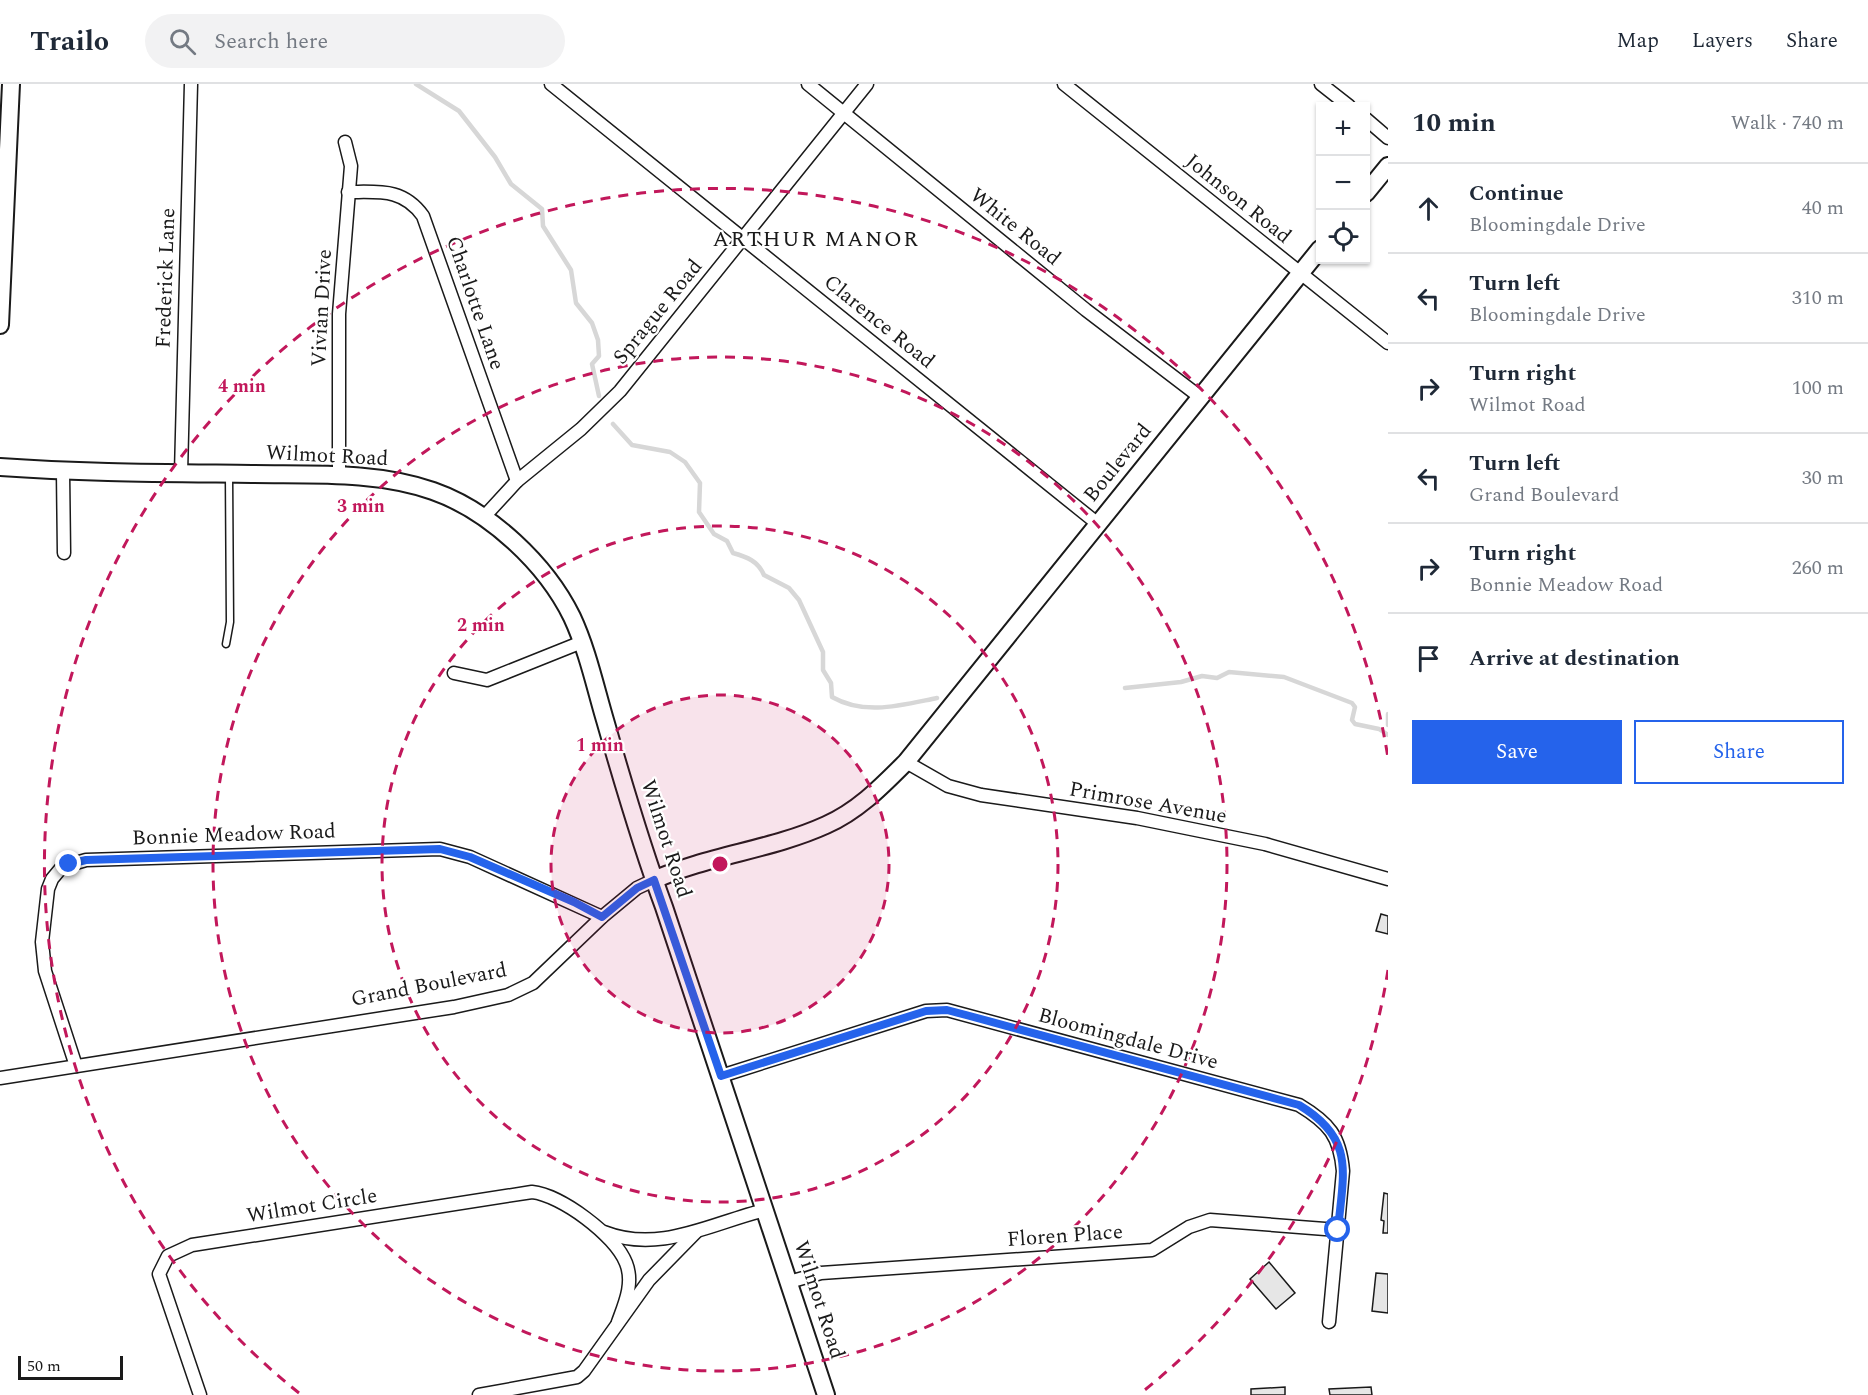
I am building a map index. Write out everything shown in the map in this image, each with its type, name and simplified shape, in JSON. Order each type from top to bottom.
[{"type":"street","points":[[0,325],[11,84]]},
{"type":"street","name":"Frederick Lane","points":[[181,473],[191,84]]},
{"type":"street","name":"Clarence Road","points":[[551,84],[1098,524]]},
{"type":"street","name":"White Road","points":[[808,84],[1086,310],[1200,398]]},
{"type":"street","name":"Sprague Road","points":[[483,518],[517,481],[582,429],[615,397],[867,84]]},
{"type":"street","name":"Johnson Road","points":[[1064,84],[1388,344]]},
{"type":"street","points":[[1322,84],[1344,102]]},
{"type":"street","points":[[1370,123],[1388,138]]},
{"type":"street","name":"Vivian Drive","points":[[339,477],[339,314],[351,166],[345,142]]},
{"type":"street","points":[[1370,187],[1388,166]]},
{"type":"street","name":"Charlotte Lane","points":[[348,192],[399,195],[415,204],[423,216],[517,481]]},
{"type":"street","name":"Boulevard","points":[[952,705],[1316,254]]},
{"type":"street","name":"Wilmot Road","points":[[0,467],[63,472],[367,478],[421,487],[452,500],[483,518],[522,550],[548,578],[567,608],[582,642],[654,880],[826,1395]]},
{"type":"street","points":[[63,472],[64,553]]},
{"type":"street","points":[[454,673],[486,680],[582,642]]},
{"type":"street","name":"Grand Boulevard","points":[[0,1078],[442,1009],[507,995],[539,978],[602,917],[637,888],[682,867],[763,847],[826,825],[850,812],[906,762],[952,705]]},
{"type":"street","name":"Primrose Avenue","points":[[906,762],[948,786],[981,795],[1137,818],[1264,844],[1388,879]]},
{"type":"street","name":"Bonnie Meadow Road","points":[[76,1066],[45,971],[43,948],[48,889],[56,873],[69,864],[86,860],[440,849],[470,857],[574,902],[602,917]]},
{"type":"street","name":"Bloomingdale Drive","points":[[721,1076],[926,1011],[947,1010],[1299,1105],[1320,1119],[1338,1142],[1343,1171],[1329,1322]]},
{"type":"street","name":"Wilmot Circle","points":[[200,1395],[159,1274],[168,1256],[192,1245],[532,1192],[551,1195],[600,1230],[620,1252],[628,1270],[628,1295],[618,1322]]},
{"type":"street","name":"Wilmot Circle","points":[[600,1230],[623,1239],[637,1241],[696,1232],[765,1210]]},
{"type":"street","name":"Floren Place","points":[[789,1282],[821,1273],[1152,1250],[1189,1227],[1210,1220],[1338,1230]]},
{"type":"street","name":"Wilmot Circle","points":[[479,1395],[577,1377],[584,1371],[649,1280],[696,1232]]},
{"type":"lane","points":[[226,644],[230,622],[229,474]]},
{"type":"building","points":[[1381,914],[1388,916],[1388,934],[1376,931]]},
{"type":"building","points":[[1384,1193],[1388,1194],[1388,1233],[1383,1233],[1384,1221],[1381,1220]]},
{"type":"building","points":[[1269,1262],[1295,1293],[1276,1309],[1250,1279]]},
{"type":"building","points":[[1376,1273],[1388,1274],[1388,1313],[1372,1311]]},
{"type":"building","points":[[1285,1387],[1285,1395],[1251,1395],[1251,1389]]},
{"type":"building","points":[[1371,1387],[1372,1395],[1330,1395],[1329,1389]]},
{"type":"waterway","points":[[416,84],[459,111],[495,157],[511,184],[542,209],[543,226],[571,270],[576,303],[592,323],[598,340],[599,356],[592,364],[599,396]]},
{"type":"waterway","points":[[613,424],[632,445],[670,452],[685,462],[700,483],[699,512],[714,534],[727,541],[733,553],[752,560],[764,575],[789,588],[799,600],[823,652],[823,670],[831,683],[832,697],[845,703],[870,708],[897,706],[937,698]]},
{"type":"waterway","points":[[1125,688],[1181,682],[1202,676],[1217,678],[1229,672],[1284,677],[1352,703],[1355,707],[1352,720],[1355,724],[1379,729],[1388,735]]},
{"type":"waterway","points":[[1388,714],[1388,725]]},
{"type":"district","name":"ARTHUR MANOR","points":[[816,239]]},
{"type":"route","points":[[69,864],[86,860],[412,848],[440,849],[470,857],[574,902],[602,917],[637,888],[654,880],[721,1076],[926,1011],[947,1010],[1299,1105],[1332,1130],[1338,1142],[1343,1171],[1338,1230]]}]
